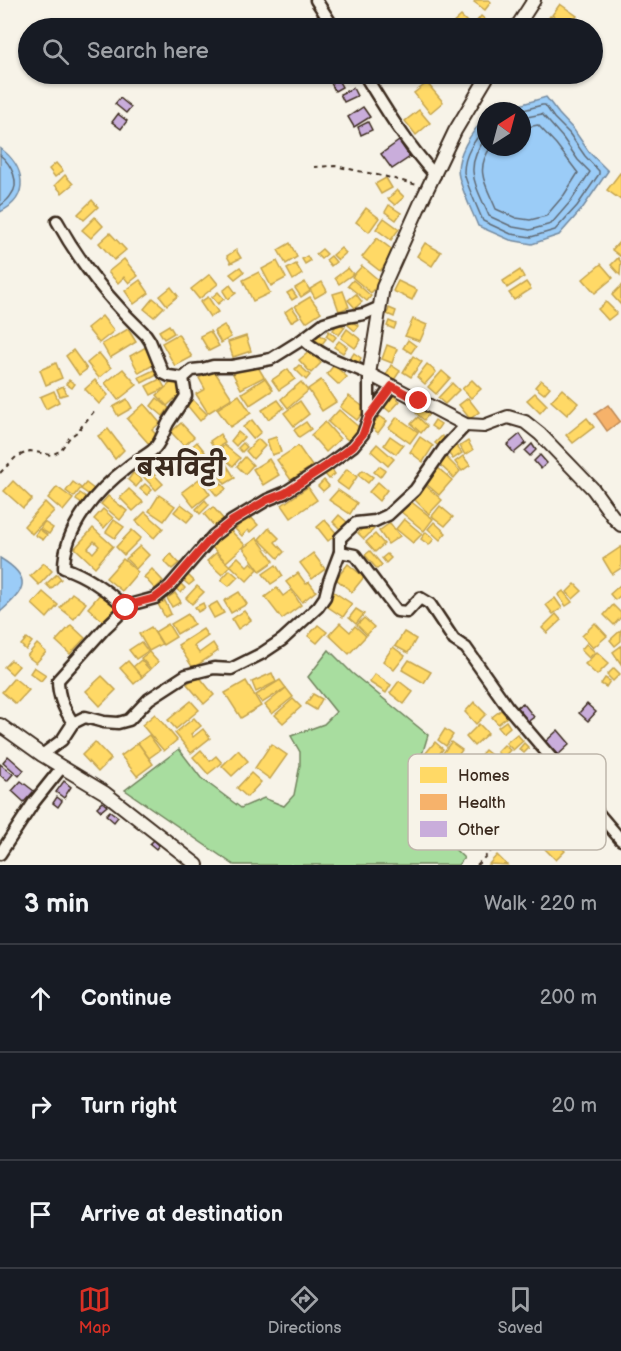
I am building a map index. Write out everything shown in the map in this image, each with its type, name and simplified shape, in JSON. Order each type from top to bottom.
[{"type":"street","points":[[316,0],[328,18]]},
{"type":"street","points":[[522,18],[534,0]]},
{"type":"street","points":[[370,84],[391,120],[418,157],[435,175]]},
{"type":"street","points":[[369,417],[369,374],[383,287],[455,131],[483,84]]},
{"type":"street","points":[[57,221],[82,264],[103,291],[146,335],[164,373],[183,378]]},
{"type":"street","points":[[183,378],[192,369],[232,366],[271,359],[324,323],[364,314],[380,307]]},
{"type":"street","points":[[303,339],[333,360],[369,374],[466,425],[484,426],[508,417],[525,422],[540,434],[593,489],[621,525]]},
{"type":"street","points":[[126,608],[110,592],[78,573],[64,568],[64,557],[71,536],[94,498],[120,473],[155,447],[186,396],[183,378]]},
{"type":"street","points":[[73,723],[58,694],[58,680],[106,627],[132,604],[155,598],[169,587],[213,536],[232,521],[267,500],[285,493],[353,446],[363,434],[369,417],[392,386]]},
{"type":"street","points":[[42,755],[62,740],[73,723],[85,717],[118,723],[129,720],[149,699],[186,675],[214,668],[231,669],[282,640],[318,607],[325,597],[340,552],[340,538],[356,523],[375,521],[388,515],[415,490],[445,447],[466,425]]},
{"type":"street","points":[[340,552],[355,555],[397,611],[407,612],[420,598],[430,604],[454,640],[466,648],[507,706],[548,754]]},
{"type":"street","points":[[0,725],[42,755],[105,793],[197,865]]},
{"type":"street","points":[[0,854],[34,802],[62,767]]},
{"type":"street","points":[[606,822],[621,840]]},
{"type":"path","points":[[314,167],[335,166],[428,188]]},
{"type":"path","points":[[0,473],[16,457],[30,451],[51,455],[60,451],[96,409]]},
{"type":"path","points":[[477,865],[492,850]]},
{"type":"green space","points":[[329,650],[352,673],[428,735],[422,754],[408,754],[408,850],[456,850],[464,858],[458,865],[234,865],[125,790],[179,749],[201,778],[241,808],[264,798],[284,806],[294,795],[300,765],[300,752],[291,736],[324,724],[336,712],[308,677]]},
{"type":"water","points":[[546,97],[589,152],[608,171],[582,209],[559,235],[532,244],[510,240],[478,226],[458,170],[465,145],[477,128],[477,156],[531,156],[529,102]]},
{"type":"water","points":[[0,148],[15,163],[21,181],[17,198],[0,212]]},
{"type":"water","points":[[0,558],[18,572],[22,584],[16,597],[0,612]]},
{"type":"building: Homes","points":[[476,0],[491,2],[485,10],[474,2]]},
{"type":"building: Homes","points":[[560,4],[577,16],[576,18],[556,18],[552,15]]},
{"type":"building: Homes","points":[[428,84],[443,102],[430,113],[414,93]]},
{"type":"building: Homes","points":[[419,110],[430,123],[416,135],[405,121]]},
{"type":"building: Homes","points":[[56,163],[63,171],[55,177],[49,169]]},
{"type":"building: Homes","points":[[621,174],[621,200],[607,190]]},
{"type":"building: Homes","points":[[65,175],[73,184],[62,193],[55,185]]},
{"type":"building: Homes","points":[[386,178],[392,188],[381,194],[375,184]]},
{"type":"building: Homes","points":[[397,190],[404,197],[395,205],[388,199]]},
{"type":"building: Homes","points":[[92,200],[98,207],[84,220],[78,214]]},
{"type":"building: Homes","points":[[389,205],[401,213],[396,220],[385,212]]},
{"type":"building: Homes","points":[[366,208],[379,218],[369,232],[356,222]]},
{"type":"building: Homes","points":[[95,217],[103,226],[91,238],[82,230]]},
{"type":"building: Homes","points":[[384,218],[399,229],[391,240],[376,229]]},
{"type":"building: Homes","points":[[110,233],[126,250],[114,260],[99,243]]},
{"type":"building: Homes","points":[[377,238],[395,252],[380,271],[362,257]]},
{"type":"building: Homes","points":[[620,241],[621,254],[620,256],[612,250]]},
{"type":"building: Homes","points":[[290,243],[297,257],[286,264],[278,250]]},
{"type":"building: Homes","points":[[425,243],[441,252],[432,266],[417,256]]},
{"type":"building: Homes","points":[[341,248],[346,253],[338,260],[333,255]]},
{"type":"building: Homes","points":[[322,249],[327,254],[321,259],[316,254]]},
{"type":"building: Homes","points":[[236,250],[241,258],[231,263],[227,256]]},
{"type":"building: Homes","points":[[307,256],[310,261],[305,264],[302,259]]},
{"type":"building: Homes","points":[[331,256],[336,262],[331,266],[326,260]]},
{"type":"building: Homes","points":[[618,258],[621,262],[620,275],[611,265]]},
{"type":"building: Homes","points":[[124,259],[138,276],[129,283],[124,277],[118,283],[108,272]]},
{"type":"building: Homes","points":[[277,261],[286,278],[271,286],[262,269]]},
{"type":"building: Homes","points":[[296,264],[302,274],[293,280],[287,269]]},
{"type":"building: Homes","points":[[601,264],[613,278],[595,293],[583,279]]},
{"type":"building: Homes","points":[[362,266],[381,282],[371,293],[352,277]]},
{"type":"building: Homes","points":[[240,267],[244,272],[235,279],[230,274]]},
{"type":"building: Homes","points":[[348,268],[353,274],[339,284],[335,278]]},
{"type":"building: Homes","points":[[520,270],[524,277],[507,288],[503,281]]},
{"type":"building: Homes","points":[[259,272],[270,293],[253,301],[243,280]]},
{"type":"building: Homes","points":[[210,274],[218,284],[199,299],[191,289]]},
{"type":"building: Homes","points":[[140,280],[149,293],[134,304],[125,291]]},
{"type":"building: Homes","points":[[353,280],[371,296],[367,301],[348,286]]},
{"type":"building: Homes","points":[[398,281],[417,290],[412,300],[393,291]]},
{"type":"building: Homes","points":[[305,282],[310,291],[301,297],[295,288]]},
{"type":"building: Homes","points":[[322,282],[327,291],[315,298],[310,289]]},
{"type":"building: Homes","points":[[526,282],[531,289],[514,300],[509,293]]},
{"type":"building: Homes","points":[[230,285],[236,293],[228,299],[223,291]]},
{"type":"building: Homes","points":[[621,286],[621,305],[612,295]]},
{"type":"building: Homes","points":[[171,287],[178,296],[167,305],[160,296]]},
{"type":"building: Homes","points":[[292,290],[297,297],[292,300],[287,293]]},
{"type":"building: Homes","points":[[343,291],[349,307],[339,311],[333,294]]},
{"type":"building: Homes","points":[[218,292],[224,299],[218,304],[212,297]]},
{"type":"building: Homes","points":[[356,294],[362,302],[355,308],[348,300]]},
{"type":"building: Homes","points":[[208,297],[218,312],[210,317],[200,302]]},
{"type":"building: Homes","points":[[310,297],[321,312],[306,322],[295,306]]},
{"type":"building: Homes","points":[[153,298],[164,307],[154,317],[144,309]]},
{"type":"building: Homes","points":[[606,302],[617,313],[608,320],[598,309]]},
{"type":"building: Homes","points":[[292,307],[299,317],[291,322],[285,312]]},
{"type":"building: Homes","points":[[389,308],[396,311],[394,317],[387,314]]},
{"type":"building: Homes","points":[[102,316],[114,331],[99,343],[87,328]]},
{"type":"building: Homes","points":[[413,319],[427,325],[420,341],[405,336]]},
{"type":"building: Homes","points":[[351,321],[359,326],[355,331],[348,325]]},
{"type":"building: Homes","points":[[389,321],[396,324],[394,329],[387,326]]},
{"type":"building: Homes","points":[[338,323],[345,327],[339,335],[333,330]]},
{"type":"building: Homes","points":[[169,325],[174,333],[164,339],[159,331]]},
{"type":"building: Homes","points":[[224,325],[231,337],[221,343],[214,331]]},
{"type":"building: Homes","points":[[128,329],[136,342],[110,358],[102,344]]},
{"type":"building: Homes","points":[[347,329],[361,340],[355,348],[341,338]]},
{"type":"building: Homes","points":[[210,331],[219,346],[209,351],[200,336]]},
{"type":"building: Homes","points":[[329,331],[336,337],[333,341],[326,336]]},
{"type":"building: Homes","points":[[178,334],[192,357],[175,366],[162,343]]},
{"type":"building: Homes","points":[[319,334],[326,339],[322,344],[315,340]]},
{"type":"building: Homes","points":[[246,336],[251,351],[233,357],[228,342]]},
{"type":"building: Homes","points":[[408,340],[416,346],[411,353],[403,348]]},
{"type":"building: Homes","points":[[339,341],[347,347],[343,353],[334,347]]},
{"type":"building: Homes","points":[[387,345],[397,349],[392,363],[382,359]]},
{"type":"building: Homes","points":[[146,347],[155,364],[139,373],[130,356]]},
{"type":"building: Homes","points":[[73,350],[87,369],[79,375],[66,356]]},
{"type":"building: Homes","points":[[310,351],[321,363],[311,373],[299,360]]},
{"type":"building: Homes","points":[[99,353],[111,368],[99,378],[87,363]]},
{"type":"building: Homes","points":[[354,353],[361,358],[358,364],[350,359]]},
{"type":"building: Homes","points":[[413,356],[422,362],[411,377],[403,372]]},
{"type":"building: Homes","points":[[255,362],[264,377],[241,389],[233,374]]},
{"type":"building: Homes","points":[[56,363],[62,378],[46,385],[40,370]]},
{"type":"building: Homes","points":[[427,364],[436,372],[425,384],[417,377]]},
{"type":"building: Homes","points":[[299,365],[310,375],[306,380],[295,369]]},
{"type":"building: Homes","points":[[334,365],[347,377],[339,385],[327,374]]},
{"type":"building: Homes","points":[[391,365],[400,371],[394,380],[386,375]]},
{"type":"building: Homes","points":[[123,369],[137,385],[118,400],[105,383]]},
{"type":"building: Homes","points":[[156,369],[159,374],[142,383],[139,377]]},
{"type":"building: Homes","points":[[213,369],[232,398],[208,413],[196,394],[205,389],[199,378]]},
{"type":"building: Homes","points":[[288,369],[295,379],[279,390],[272,380]]},
{"type":"building: Homes","points":[[442,371],[450,378],[436,394],[428,387]]},
{"type":"building: Homes","points":[[265,378],[273,390],[250,405],[242,393]]},
{"type":"building: Homes","points":[[160,379],[165,388],[151,395],[146,386]]},
{"type":"building: Homes","points":[[69,380],[75,384],[72,388],[66,384]]},
{"type":"building: Homes","points":[[95,380],[108,395],[99,404],[85,389]]},
{"type":"building: Homes","points":[[174,380],[184,390],[167,406],[157,395]]},
{"type":"building: Homes","points":[[321,380],[336,402],[322,411],[308,389]]},
{"type":"building: Homes","points":[[472,380],[481,389],[471,398],[462,389]]},
{"type":"building: Homes","points":[[541,380],[550,387],[544,394],[535,387]]},
{"type":"building: Homes","points":[[301,382],[308,391],[288,408],[281,399]]},
{"type":"building: Homes","points":[[452,383],[459,390],[445,404],[438,398]]},
{"type":"building: Homes","points":[[63,386],[67,394],[60,396],[57,389]]},
{"type":"building: Homes","points":[[562,389],[578,403],[567,415],[551,401]]},
{"type":"building: Homes","points":[[54,391],[59,402],[46,409],[40,397]]},
{"type":"building: Homes","points":[[535,393],[547,405],[540,413],[527,400]]},
{"type":"building: Homes","points":[[391,394],[400,401],[390,412],[382,405]]},
{"type":"building: Homes","points":[[239,395],[251,413],[230,427],[217,409]]},
{"type":"building: Homes","points":[[349,396],[366,409],[357,420],[340,407]]},
{"type":"building: Homes","points":[[157,398],[169,408],[163,416],[151,406]]},
{"type":"building: Homes","points":[[468,398],[479,412],[470,419],[459,405]]},
{"type":"building: Homes","points":[[127,399],[132,408],[118,416],[113,407]]},
{"type":"building: Homes","points":[[193,400],[207,414],[200,421],[186,404]]},
{"type":"building: Homes","points":[[278,400],[284,408],[268,419],[262,410]]},
{"type":"building: Homes","points":[[300,401],[309,414],[294,426],[284,413]]},
{"type":"building: Homes","points":[[144,404],[160,423],[152,430],[158,437],[149,444],[127,419]]},
{"type":"building: Homes","points":[[421,407],[429,414],[424,420],[416,413]]},
{"type":"building: Homes","points":[[339,410],[362,430],[351,443],[328,422]]},
{"type":"building: Homes","points":[[379,416],[387,421],[378,433],[371,427]]},
{"type":"building: Homes","points":[[397,417],[418,432],[410,443],[389,428]]},
{"type":"building: Homes","points":[[418,417],[427,426],[421,433],[411,424]]},
{"type":"building: Homes","points":[[587,418],[594,427],[573,443],[566,435]]},
{"type":"building: Homes","points":[[252,420],[261,432],[253,439],[243,427]]},
{"type":"building: Homes","points":[[435,420],[441,424],[437,430],[431,426]]},
{"type":"building: Homes","points":[[306,422],[311,429],[299,437],[294,430]]},
{"type":"building: Homes","points":[[325,422],[340,439],[326,452],[311,435]]},
{"type":"building: Homes","points":[[181,423],[194,437],[184,446],[171,432]]},
{"type":"building: Homes","points":[[108,429],[124,450],[115,459],[98,436]]},
{"type":"building: Homes","points":[[238,432],[244,437],[236,446],[231,441]]},
{"type":"building: Homes","points":[[220,434],[225,443],[215,449],[210,441]]},
{"type":"building: Homes","points":[[390,436],[403,445],[396,454],[384,445]]},
{"type":"building: Homes","points":[[442,436],[447,440],[441,448],[435,443]]},
{"type":"building: Homes","points":[[276,437],[281,452],[272,455],[267,440]]},
{"type":"building: Homes","points":[[420,437],[433,446],[423,462],[410,452]]},
{"type":"building: Homes","points":[[258,439],[265,446],[253,459],[246,451]]},
{"type":"building: Homes","points":[[468,441],[473,450],[465,455],[460,446]]},
{"type":"building: Homes","points":[[197,442],[205,452],[195,460],[188,450]]},
{"type":"building: Homes","points":[[243,443],[247,447],[242,452],[238,448]]},
{"type":"building: Homes","points":[[454,443],[462,453],[453,459],[445,449]]},
{"type":"building: Homes","points":[[377,444],[394,459],[388,466],[371,451]]},
{"type":"building: Homes","points":[[224,445],[240,458],[233,466],[218,453]]},
{"type":"building: Homes","points":[[298,446],[312,466],[291,480],[277,460]]},
{"type":"building: Homes","points":[[214,454],[220,462],[207,471],[201,463]]},
{"type":"building: Homes","points":[[445,456],[460,471],[454,478],[438,463]]},
{"type":"building: Homes","points":[[463,456],[470,465],[462,471],[455,462]]},
{"type":"building: Homes","points":[[245,457],[253,465],[245,474],[237,466]]},
{"type":"building: Homes","points":[[269,459],[279,475],[263,485],[253,469]]},
{"type":"building: Homes","points":[[226,464],[235,478],[225,484],[216,471]]},
{"type":"building: Homes","points":[[146,466],[163,484],[156,490],[139,472]]},
{"type":"building: Homes","points":[[379,466],[385,470],[380,477],[374,472]]},
{"type":"building: Homes","points":[[437,467],[452,480],[439,495],[424,482]]},
{"type":"building: Homes","points":[[331,468],[335,474],[329,479],[324,473]]},
{"type":"building: Homes","points":[[347,469],[357,477],[348,490],[337,482]]},
{"type":"building: Homes","points":[[363,470],[373,477],[368,483],[358,475]]},
{"type":"building: Homes","points":[[133,473],[142,480],[136,487],[128,480]]},
{"type":"building: Homes","points":[[213,473],[226,489],[217,496],[204,480]]},
{"type":"building: Homes","points":[[199,479],[210,494],[194,507],[182,492]]},
{"type":"building: Homes","points":[[324,480],[329,486],[323,491],[318,486]]},
{"type":"building: Homes","points":[[13,481],[32,499],[23,508],[4,491]]},
{"type":"building: Homes","points":[[73,482],[81,488],[74,497],[66,491]]},
{"type":"building: Homes","points":[[378,482],[387,490],[379,501],[369,492]]},
{"type":"building: Homes","points":[[86,483],[95,490],[91,496],[81,489]]},
{"type":"building: Homes","points":[[145,484],[152,490],[147,495],[140,489]]},
{"type":"building: Homes","points":[[425,485],[442,500],[429,514],[415,500],[418,496],[416,494]]},
{"type":"building: Homes","points":[[57,487],[73,499],[63,511],[48,498]]},
{"type":"building: Homes","points":[[308,487],[317,500],[291,518],[282,505]]},
{"type":"building: Homes","points":[[129,489],[143,502],[133,511],[120,498]]},
{"type":"building: Homes","points":[[338,490],[357,503],[350,514],[329,500]]},
{"type":"building: Homes","points":[[80,493],[89,499],[85,506],[76,500]]},
{"type":"building: Homes","points":[[159,495],[175,506],[164,521],[149,511]]},
{"type":"building: Homes","points":[[108,496],[127,511],[120,520],[101,504]]},
{"type":"building: Homes","points":[[205,500],[209,505],[200,514],[196,509]]},
{"type":"building: Homes","points":[[409,500],[433,519],[424,531],[400,511]]},
{"type":"building: Homes","points":[[45,502],[54,511],[32,534],[24,526]]},
{"type":"building: Homes","points":[[181,504],[194,514],[187,522],[174,512]]},
{"type":"building: Homes","points":[[440,506],[453,517],[445,526],[432,516]]},
{"type":"building: Homes","points":[[213,507],[224,520],[216,528],[204,514]]},
{"type":"building: Homes","points":[[103,509],[113,518],[104,528],[94,519]]},
{"type":"building: Homes","points":[[145,512],[163,528],[154,538],[136,521]]},
{"type":"building: Homes","points":[[249,515],[258,525],[242,536],[235,529]]},
{"type":"building: Homes","points":[[339,515],[348,523],[341,530],[333,522]]},
{"type":"building: Homes","points":[[404,519],[422,534],[413,543],[396,529]]},
{"type":"building: Homes","points":[[114,520],[124,527],[115,538],[106,532]]},
{"type":"building: Homes","points":[[325,520],[337,534],[328,541],[317,527]]},
{"type":"building: Homes","points":[[44,522],[53,528],[49,534],[40,529]]},
{"type":"building: Homes","points":[[434,522],[446,533],[440,540],[428,529]]},
{"type":"building: Homes","points":[[368,523],[374,529],[364,539],[358,533]]},
{"type":"building: Homes","points":[[390,523],[400,536],[388,544],[379,531]]},
{"type":"building: Homes","points":[[93,528],[113,546],[95,567],[75,548]],"holes":[[[94,541],[99,546],[93,553],[88,548]]]},
{"type":"building: Homes","points":[[269,528],[279,538],[275,542],[284,552],[278,558],[259,539]]},
{"type":"building: Homes","points":[[39,529],[47,535],[43,540],[35,535]]},
{"type":"building: Homes","points":[[229,529],[245,545],[226,562],[211,546]]},
{"type":"building: Homes","points":[[132,530],[141,538],[124,555],[116,547]]},
{"type":"building: Homes","points":[[426,532],[434,539],[429,545],[421,539]]},
{"type":"building: Homes","points":[[375,534],[384,544],[375,552],[366,542]]},
{"type":"building: Homes","points":[[257,538],[274,561],[260,571],[243,548]]},
{"type":"building: Homes","points":[[140,546],[149,555],[136,569],[126,559]]},
{"type":"building: Homes","points":[[621,547],[621,568],[612,574],[603,559]]},
{"type":"building: Homes","points":[[370,551],[382,565],[377,569],[365,555]]},
{"type":"building: Homes","points":[[216,553],[230,566],[222,575],[207,561]]},
{"type":"building: Homes","points":[[313,553],[325,569],[312,579],[300,563]]},
{"type":"building: Homes","points":[[171,554],[179,563],[172,569],[164,561]]},
{"type":"building: Homes","points":[[387,554],[391,558],[386,563],[382,558]]},
{"type":"building: Homes","points":[[238,557],[247,566],[251,562],[258,569],[247,581],[230,565]]},
{"type":"building: Homes","points":[[123,559],[138,572],[122,591],[106,578]]},
{"type":"building: Homes","points":[[44,563],[52,571],[39,585],[30,576]]},
{"type":"building: Homes","points":[[348,564],[364,577],[352,592],[336,579]]},
{"type":"building: Homes","points":[[276,565],[283,576],[271,584],[263,574]]},
{"type":"building: Homes","points":[[152,569],[163,581],[155,589],[144,577]]},
{"type":"building: Homes","points":[[230,570],[238,577],[229,586],[221,580]]},
{"type":"building: Homes","points":[[298,573],[306,584],[309,582],[316,591],[302,602],[286,582]]},
{"type":"building: Homes","points":[[57,574],[61,579],[51,589],[46,584]]},
{"type":"building: Homes","points":[[188,575],[194,581],[189,585],[183,580]]},
{"type":"building: Homes","points":[[180,583],[185,588],[181,593],[175,588]]},
{"type":"building: Homes","points":[[575,584],[582,591],[573,599],[567,592]]},
{"type":"building: Homes","points":[[620,585],[621,595],[615,600],[610,594]]},
{"type":"building: Homes","points":[[197,586],[204,592],[192,604],[186,598]]},
{"type":"building: Homes","points":[[277,588],[283,596],[291,590],[301,605],[282,619],[265,597]]},
{"type":"building: Homes","points":[[563,591],[572,602],[566,606],[558,595]]},
{"type":"building: Homes","points":[[43,592],[58,605],[47,618],[32,604]]},
{"type":"building: Homes","points":[[239,592],[247,604],[231,613],[224,601]]},
{"type":"building: Homes","points":[[334,592],[352,604],[343,617],[325,605]]},
{"type":"building: Homes","points":[[72,593],[86,603],[74,619],[60,608]]},
{"type":"building: Homes","points":[[101,593],[117,608],[104,622],[88,608]]},
{"type":"building: Homes","points":[[175,593],[181,602],[172,607],[167,598]]},
{"type":"building: Homes","points":[[555,598],[562,608],[553,614],[546,605]]},
{"type":"building: Homes","points":[[165,601],[171,614],[165,617],[158,604]]},
{"type":"building: Homes","points":[[217,602],[224,613],[214,618],[208,607]]},
{"type":"building: Homes","points":[[203,603],[205,608],[198,612],[195,607]]},
{"type":"building: Homes","points":[[613,605],[621,613],[621,617],[614,625],[604,615]]},
{"type":"building: Homes","points":[[356,609],[364,614],[356,624],[349,618]]},
{"type":"building: Homes","points":[[244,611],[251,620],[238,629],[232,619]]},
{"type":"building: Homes","points":[[188,614],[194,624],[177,634],[171,624]]},
{"type":"building: Homes","points":[[556,614],[561,620],[547,633],[542,628]]},
{"type":"building: Homes","points":[[364,618],[374,627],[367,635],[357,625]]},
{"type":"building: Homes","points":[[340,623],[350,632],[355,626],[366,636],[349,654],[329,635]]},
{"type":"building: Homes","points":[[595,623],[607,636],[593,648],[582,636]]},
{"type":"building: Homes","points":[[168,624],[176,637],[163,645],[155,632]]},
{"type":"building: Homes","points":[[71,625],[85,638],[70,654],[56,641]]},
{"type":"building: Homes","points":[[318,625],[327,632],[317,643],[308,636]]},
{"type":"building: Homes","points":[[151,627],[162,644],[149,651],[139,634]]},
{"type":"building: Homes","points":[[203,629],[208,636],[194,646],[199,653],[213,643],[218,651],[193,668],[178,645]]},
{"type":"building: Homes","points":[[621,630],[621,641],[615,646],[610,640]]},
{"type":"building: Homes","points":[[404,632],[416,639],[408,653],[395,646]]},
{"type":"building: Homes","points":[[27,638],[32,642],[26,650],[21,645]]},
{"type":"building: Homes","points":[[141,642],[148,651],[136,659],[129,650]]},
{"type":"building: Homes","points":[[37,644],[46,652],[36,663],[27,656]]},
{"type":"building: Homes","points":[[586,644],[595,652],[589,658],[581,650]]},
{"type":"building: Homes","points":[[621,646],[621,664],[613,652]]},
{"type":"building: Homes","points":[[393,647],[405,656],[394,670],[383,661]]},
{"type":"building: Homes","points":[[149,652],[158,662],[151,669],[141,658]]},
{"type":"building: Homes","points":[[597,652],[609,663],[597,675],[585,664]]},
{"type":"building: Homes","points":[[11,660],[19,666],[12,674],[4,667]]},
{"type":"building: Homes","points":[[141,660],[150,670],[142,677],[133,667]]},
{"type":"building: Homes","points":[[409,660],[431,672],[424,683],[402,670]]},
{"type":"building: Homes","points":[[128,661],[142,677],[134,684],[120,668]]},
{"type":"building: Homes","points":[[34,667],[46,675],[41,681],[30,673]]},
{"type":"building: Homes","points":[[614,668],[620,674],[613,681],[607,675]]},
{"type":"building: Homes","points":[[272,673],[276,682],[256,692],[252,682]]},
{"type":"building: Homes","points":[[375,674],[391,685],[386,693],[369,682]]},
{"type":"building: Homes","points":[[198,675],[214,695],[204,704],[187,684]]},
{"type":"building: Homes","points":[[102,676],[116,690],[100,706],[86,691]]},
{"type":"building: Homes","points":[[14,678],[29,690],[16,704],[2,692]]},
{"type":"building: Homes","points":[[605,678],[610,681],[606,687],[601,684]]},
{"type":"building: Homes","points":[[280,680],[286,688],[262,703],[256,695]]},
{"type":"building: Homes","points":[[246,681],[261,706],[241,718],[225,693]]},
{"type":"building: Homes","points":[[399,681],[413,692],[404,704],[390,693]]},
{"type":"building: Homes","points":[[286,688],[293,697],[272,714],[265,705]]},
{"type":"building: Homes","points":[[313,694],[322,699],[316,710],[306,704]]},
{"type":"building: Homes","points":[[293,699],[301,707],[283,723],[275,715]]},
{"type":"building: Homes","points":[[191,701],[199,710],[176,729],[168,720]]},
{"type":"building: Homes","points":[[474,702],[486,714],[476,724],[465,712]]},
{"type":"building: Homes","points":[[501,710],[507,717],[498,724],[492,717]]},
{"type":"building: Homes","points":[[155,714],[177,740],[164,751],[142,725]]},
{"type":"building: Homes","points":[[194,718],[201,726],[191,734],[193,737],[203,729],[210,738],[191,753],[175,733]]},
{"type":"building: Homes","points":[[506,721],[510,727],[503,733],[498,727]]},
{"type":"building: Homes","points":[[479,724],[488,733],[474,746],[466,737]]},
{"type":"building: Homes","points":[[445,729],[453,735],[446,746],[438,740]]},
{"type":"building: Homes","points":[[517,734],[523,741],[513,750],[506,743]]},
{"type":"building: Homes","points":[[149,735],[160,750],[149,758],[138,743]]},
{"type":"building: Homes","points":[[95,742],[111,759],[98,772],[82,755]]},
{"type":"building: Homes","points":[[435,742],[443,749],[439,754],[426,753]]},
{"type":"building: Homes","points":[[451,742],[462,750],[459,754],[442,754]]},
{"type":"building: Homes","points":[[138,743],[153,764],[137,776],[121,756]]},
{"type":"building: Homes","points":[[524,743],[529,748],[524,753],[519,749]]},
{"type":"building: Homes","points":[[271,744],[287,755],[270,779],[255,768]]},
{"type":"building: Homes","points":[[504,745],[510,750],[506,754],[497,752]]},
{"type":"building: Homes","points":[[201,750],[210,761],[216,756],[222,763],[208,774],[193,757]]},
{"type":"building: Homes","points":[[238,750],[248,761],[232,776],[222,766]]},
{"type":"building: Homes","points":[[251,773],[261,782],[247,797],[237,788]]},
{"type":"building: Homes","points":[[546,850],[564,850],[556,860]]},
{"type":"building: Homes","points":[[497,855],[507,865],[489,864]]},
{"type":"building: Health","points":[[608,405],[620,421],[607,431],[595,414]]},
{"type":"building: Other","points":[[332,84],[340,84],[342,87],[335,91]]},
{"type":"building: Other","points":[[353,88],[357,96],[344,102],[340,94]]},
{"type":"building: Other","points":[[120,98],[131,107],[126,113],[115,104]]},
{"type":"building: Other","points":[[363,107],[370,117],[354,127],[348,117]]},
{"type":"building: Other","points":[[118,114],[127,121],[121,129],[112,122]]},
{"type":"building: Other","points":[[368,122],[372,130],[361,135],[358,127]]},
{"type":"building: Other","points":[[399,141],[410,157],[392,169],[381,154]]},
{"type":"building: Other","points":[[520,434],[526,443],[514,453],[507,445]]},
{"type":"building: Other","points":[[532,444],[536,450],[530,456],[525,451]]},
{"type":"building: Other","points":[[540,455],[547,463],[541,469],[534,461]]},
{"type":"building: Other","points":[[523,703],[534,717],[526,723],[515,708]]},
{"type":"building: Other","points":[[587,704],[596,712],[588,721],[579,713]]},
{"type":"building: Other","points":[[558,730],[570,744],[557,754],[545,742]]},
{"type":"building: Other","points":[[8,756],[24,770],[19,776],[3,762]]},
{"type":"building: Other","points":[[0,764],[13,774],[7,781],[0,775]]},
{"type":"building: Other","points":[[21,781],[34,791],[24,802],[12,791]]},
{"type":"building: Other","points":[[64,781],[71,787],[64,798],[56,792]]},
{"type":"building: Other","points":[[57,797],[62,801],[58,807],[53,803]]},
{"type":"building: Other","points":[[102,802],[107,806],[101,811],[97,807]]},
{"type":"building: Other","points":[[110,811],[118,817],[114,822],[106,815]]},
{"type":"building: Other","points":[[154,840],[159,845],[156,849],[150,844]]},
{"type":"district","name":"बसविट्टी","points":[[181,468]]},
{"type":"route","points":[[126,608],[132,604],[155,598],[169,587],[213,536],[232,521],[267,500],[285,493],[353,446],[363,434],[369,417],[392,386],[419,401]]}]
